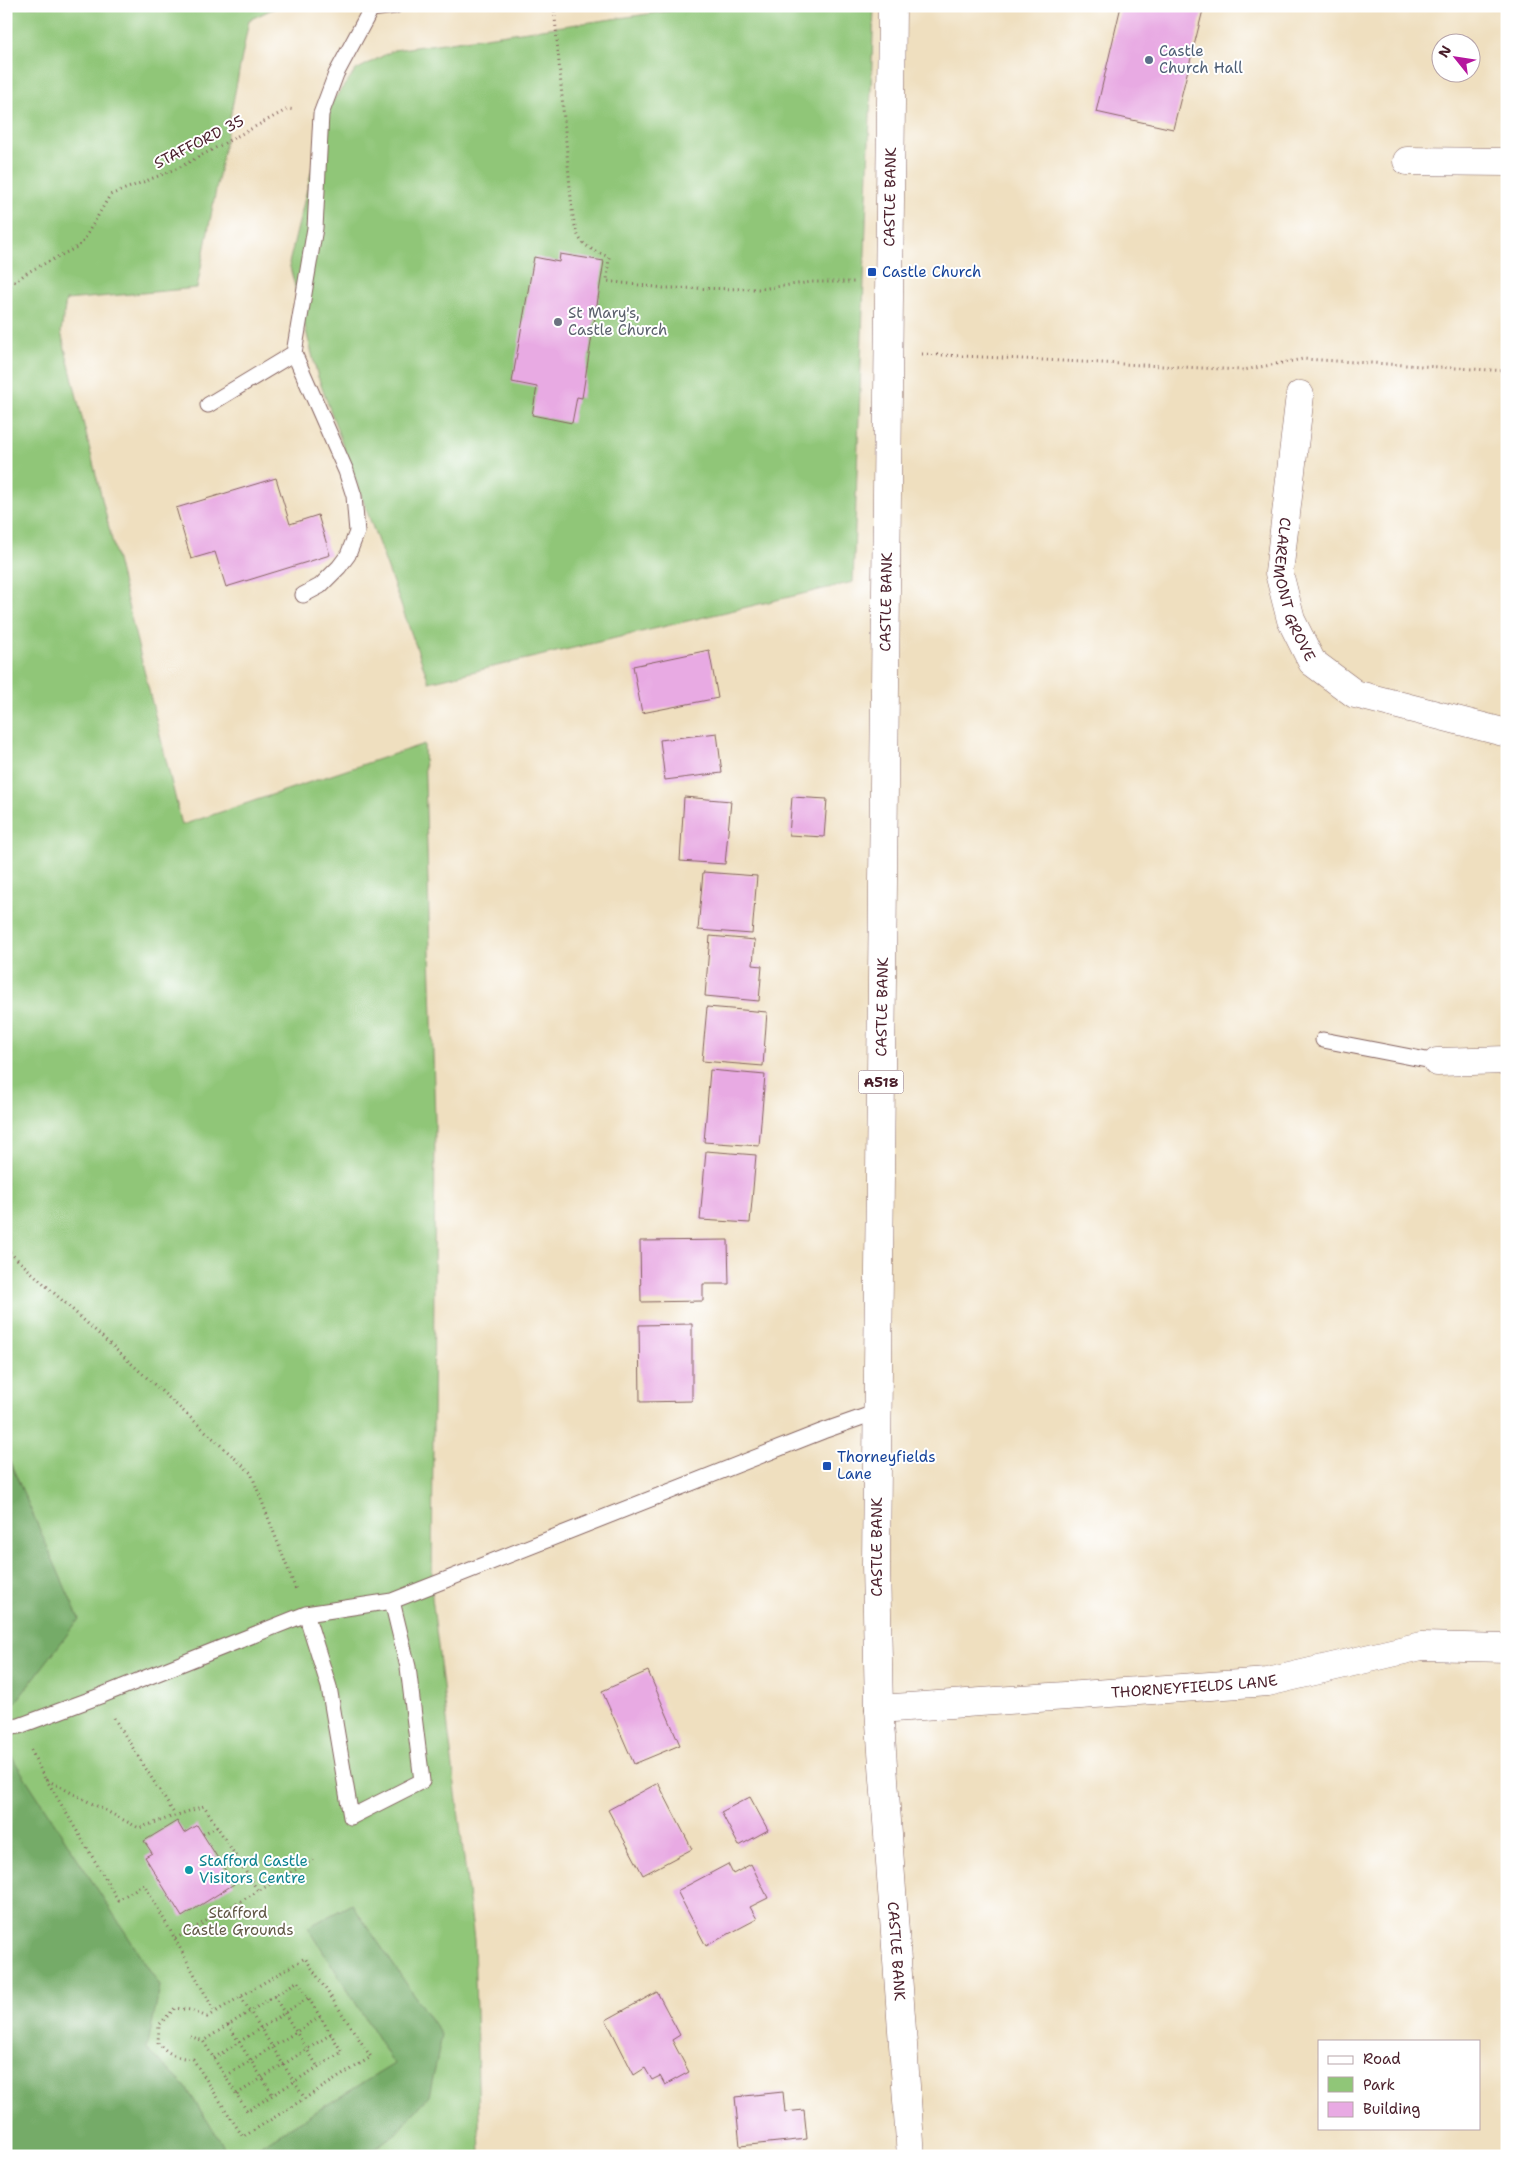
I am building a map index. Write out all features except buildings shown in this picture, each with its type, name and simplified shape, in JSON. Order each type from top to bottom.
[{"type":"main road","name":"CASTLE BANK","points":[[892,6],[876,1564],[879,1709],[911,2156]]},
{"type":"main road","points":[[1407,161],[1507,162]]},
{"type":"main road","name":"CLAREMONT GROVE","points":[[1300,395],[1280,573],[1291,620],[1312,662],[1355,694],[1507,733]]},
{"type":"main road","points":[[1437,1062],[1507,1060]]},
{"type":"main road","name":"THORNEYFIELDS LANE","points":[[879,1709],[1268,1682],[1421,1646],[1507,1648]]},
{"type":"lane","points":[[303,595],[320,586],[348,555],[355,542],[357,521],[354,496],[346,471],[294,353],[315,228],[321,114],[336,74],[371,9],[395,6]]},
{"type":"lane","points":[[208,405],[294,353]]},
{"type":"lane","points":[[1323,1040],[1437,1062]]},
{"type":"lane","points":[[12,1727],[100,1696],[306,1614],[392,1601],[795,1442],[877,1412]]},
{"type":"lane","points":[[306,1614],[329,1687],[351,1817],[422,1781],[408,1667],[392,1601]]},
{"type":"path","points":[[554,6],[572,210],[576,233],[587,248],[609,256],[607,281],[663,288],[760,289],[812,282],[889,283]]},
{"type":"path","name":"STAFFORD 35","points":[[6,288],[28,272],[81,245],[110,195],[176,169],[288,109],[321,114]]},
{"type":"path","points":[[888,352],[1244,370],[1303,359],[1507,371]]},
{"type":"path","points":[[6,1249],[251,1473],[306,1614]]},
{"type":"path","points":[[100,1696],[175,1815]]},
{"type":"path","points":[[12,1727],[118,1900],[144,1884],[215,2012]]},
{"type":"path","points":[[45,1779],[139,1828],[204,1806],[258,1891]]},
{"type":"path","points":[[203,1834],[218,1826]]},
{"type":"path","points":[[175,1939],[313,1860]]},
{"type":"path","points":[[305,1958],[371,2057],[243,2137],[193,2059],[178,2058],[166,2052],[158,2043],[159,2025],[175,2008],[191,2010],[207,2017],[215,2012],[305,1958]]},
{"type":"path","points":[[190,2036],[203,2041],[247,2111],[342,2052],[298,1981],[203,2041]]},
{"type":"path","points":[[274,1996],[318,2067]]},
{"type":"path","points":[[241,1997],[305,2099]]},
{"type":"path","points":[[214,2058],[308,1998]]},
{"type":"path","points":[[226,2076],[320,2017]]},
{"type":"path","points":[[228,2025],[273,2095]]},
{"type":"path","points":[[236,2094],[332,2034]]},
{"type":"green space","name":"Stafford Castle Grounds","points":[[6,6],[279,6],[249,20],[197,288],[66,300],[61,332],[182,825],[424,744],[435,1122],[432,1597],[474,1940],[480,2156],[6,2156]]},
{"type":"green space","points":[[704,6],[874,6],[853,582],[429,682],[317,374],[289,263],[327,108],[356,70],[394,50]]},
{"type":"green space","points":[[6,1453],[79,1619],[6,1715]]},
{"type":"green space","points":[[6,1748],[160,1986],[147,2049],[185,2086],[230,2156],[6,2156]]},
{"type":"green space","points":[[352,1904],[442,2036],[429,2096],[395,2134],[364,2156],[243,2156],[394,2064],[308,1927]]},
{"type":"place","name":"Castle Church Hall","points":[[1149,60]]},
{"type":"place","name":"Castle Church","points":[[872,272]]},
{"type":"place","name":"St Mary's, Castle Church","points":[[558,322]]},
{"type":"place","name":"Thorneyfields Lane","points":[[827,1466]]},
{"type":"place","name":"Stafford Castle Visitors Centre","points":[[189,1870]]}]
